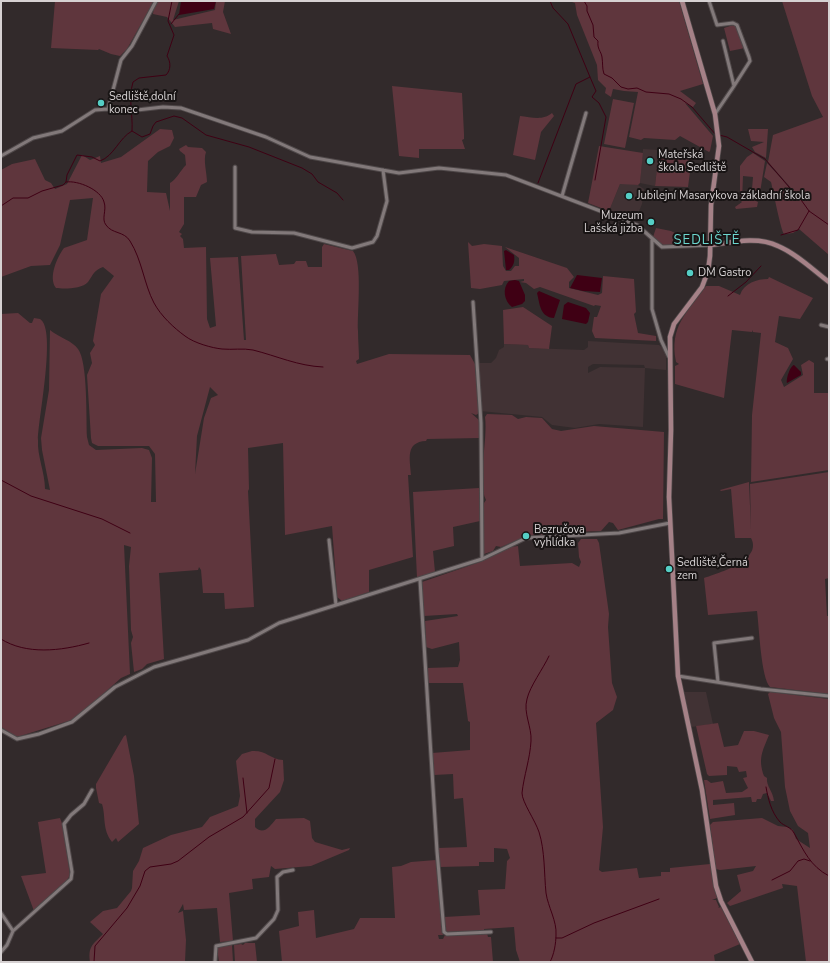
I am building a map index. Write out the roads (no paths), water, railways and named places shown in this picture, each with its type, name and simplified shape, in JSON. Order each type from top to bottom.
[{"type":"main road","points":[[682,1],[719,135],[711,211],[710,263],[700,291],[677,318],[671,330],[669,357],[670,523],[678,676],[702,790],[716,886],[721,901],[752,962]]},
{"type":"main road","points":[[711,244],[752,241],[771,243],[788,252],[829,282]]},
{"type":"street","points":[[108,109],[121,60],[132,46],[156,1]]},
{"type":"street","points":[[709,1],[717,25],[733,23],[737,25],[750,61],[714,114]]},
{"type":"street","points":[[723,41],[734,86]]},
{"type":"street","points":[[1,156],[33,138],[62,131],[91,112],[108,109],[134,110],[154,107],[181,108],[266,137],[306,156],[400,173],[439,168],[498,173],[637,225],[650,235],[652,240],[659,246],[666,248],[711,244]]},
{"type":"street","points":[[562,196],[586,114]]},
{"type":"street","points":[[235,167],[235,228],[252,232],[294,233],[352,248],[373,242],[377,236],[386,202],[383,170]]},
{"type":"street","points":[[652,240],[652,309],[661,340],[669,357]]},
{"type":"street","points":[[473,302],[481,423],[482,559]]},
{"type":"street","points":[[821,325],[829,327]]},
{"type":"street","points":[[1,730],[17,739],[61,727],[82,716],[115,687],[154,667],[248,640],[279,623],[420,580],[482,559],[526,538],[619,533],[670,523]]},
{"type":"street","points":[[330,540],[336,605]]},
{"type":"street","points":[[420,580],[437,851],[444,932],[447,934],[491,932]]},
{"type":"street","points":[[718,682],[714,643],[752,638]]},
{"type":"street","points":[[678,676],[829,696]]},
{"type":"street","points":[[1,952],[7,945],[12,931],[71,879],[72,872],[64,824],[71,815],[84,804],[92,790]]},
{"type":"street","points":[[216,962],[216,946],[256,938],[274,919],[278,910],[277,877],[283,872],[293,870]]},
{"type":"street","points":[[1,913],[12,931]]},
{"type":"waterway","points":[[1,206],[13,198],[28,198],[42,191],[63,185],[66,182],[67,175],[77,155],[92,157],[100,161],[105,159],[123,138],[132,131],[131,100],[133,82],[139,78],[166,75],[170,68],[167,56],[174,35],[168,21],[172,1]]},
{"type":"waterway","points":[[538,183],[576,84],[590,77],[568,24],[553,8],[550,1]]},
{"type":"waterway","points":[[584,1],[593,25],[594,37],[598,41],[604,74],[612,78],[621,87],[628,89],[637,88],[646,92],[669,94],[681,99],[692,107],[716,135]]},
{"type":"waterway","points":[[171,24],[179,14]]},
{"type":"waterway","points":[[590,77],[596,91],[592,97],[599,103],[606,117],[595,180]]},
{"type":"waterway","points":[[132,131],[142,137],[150,134],[156,122],[174,116],[182,118],[206,135],[249,147],[302,168],[312,174],[318,182],[337,193],[343,200]]},
{"type":"waterway","points":[[719,135],[727,137],[765,159],[799,197],[809,211],[829,225]]},
{"type":"waterway","points":[[66,182],[83,184],[94,190],[102,198],[105,205],[104,220],[106,225],[111,230],[125,236],[130,241],[134,248],[151,296],[160,313],[176,329],[189,339],[213,348],[253,350],[296,363],[323,367]]},
{"type":"waterway","points":[[781,235],[798,230],[809,211]]},
{"type":"waterway","points":[[728,296],[746,282],[761,266]]},
{"type":"waterway","points":[[1,480],[31,496],[102,519],[130,533]]},
{"type":"waterway","points":[[1,639],[21,648],[44,650],[67,648],[89,643]]},
{"type":"waterway","points":[[549,656],[531,689],[526,704],[531,741],[522,793],[524,801],[539,832],[544,862],[546,893],[556,930],[553,956],[550,962]]},
{"type":"waterway","points":[[94,962],[95,946],[127,908],[140,886],[145,871],[150,867],[171,864],[178,861],[209,837],[243,817],[269,788],[275,759]]},
{"type":"waterway","points":[[243,778],[247,813]]},
{"type":"waterway","points":[[766,787],[770,805],[774,814],[782,823],[793,831],[804,852],[812,863],[829,876]]},
{"type":"waterway","points":[[772,880],[790,871],[798,861],[804,859],[810,861]]},
{"type":"waterway","points":[[556,938],[562,938],[594,923],[659,899]]},
{"type":"place","name":"Sedliště,dolní konec","points":[[101,103]]},
{"type":"place","name":"Mateřská škola Sedliště","points":[[650,161]]},
{"type":"place","name":"Jubilejní Masarykova základní škola","points":[[629,196]]},
{"type":"place","name":"Muzeum Lašská jizba","points":[[651,222]]},
{"type":"place","name":"DM Gastro","points":[[690,273]]},
{"type":"place","name":"Bezručova vyhlídka","points":[[526,536]]},
{"type":"place","name":"Sedliště,Černá zem","points":[[669,569]]},
{"type":"district","name":"SEDLIŠTĚ","points":[[707,241]]}]
